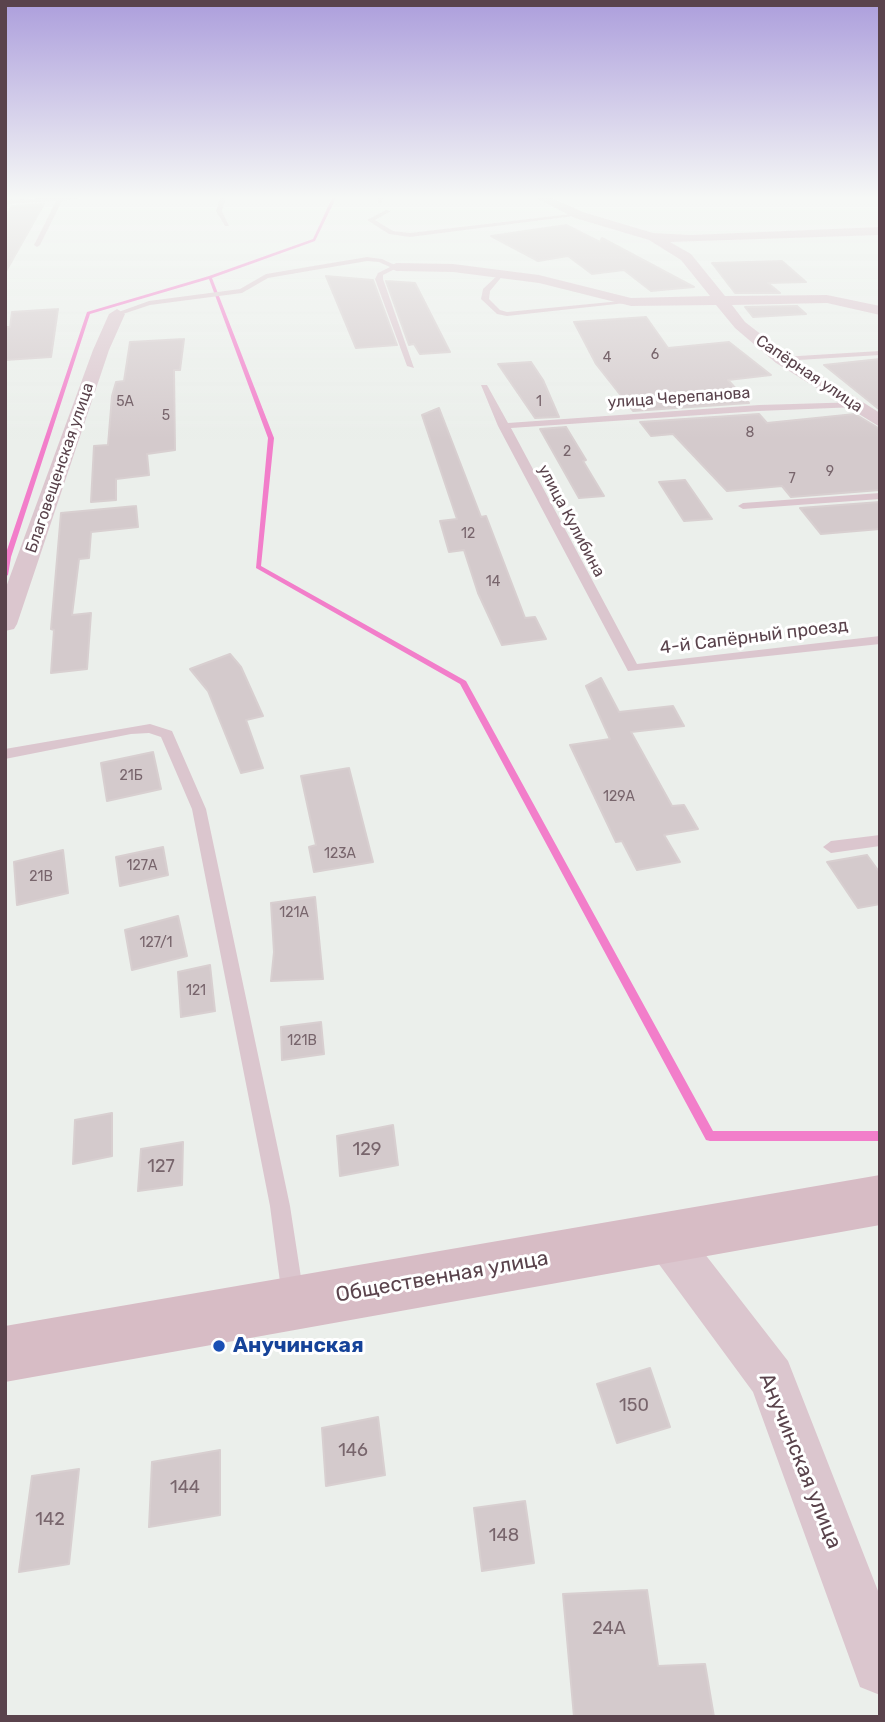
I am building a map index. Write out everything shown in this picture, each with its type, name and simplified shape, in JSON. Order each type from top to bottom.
[{"type":"main road","name":"Общественная улица","points":[[5,1354],[880,1200]]},
{"type":"street","points":[[526,278],[582,288],[631,302],[827,299],[880,311]]},
{"type":"street","name":"Сапёрная улица","points":[[702,278],[740,326],[782,359],[857,404],[880,422]]},
{"type":"street","name":"Благовещенская улица","points":[[5,624],[101,350],[117,314]]},
{"type":"street","name":"Анучинская улица","points":[[666,1237],[771,1378],[880,1667]]},
{"type":"lane","points":[[117,314],[149,303],[242,291],[262,278]]},
{"type":"lane","points":[[379,278],[411,366]]},
{"type":"lane","points":[[497,278],[486,291],[485,299],[497,312],[507,314],[631,302]]},
{"type":"lane","points":[[782,359],[880,353]]},
{"type":"lane","name":"улица Кулибина","points":[[484,387],[633,668]]},
{"type":"lane","name":"улица Черепанова","points":[[503,426],[857,404]]},
{"type":"lane","points":[[743,506],[880,496]]},
{"type":"lane","name":"4-й Сапёрный проезд","points":[[633,668],[880,640]]},
{"type":"lane","points":[[5,754],[131,730],[150,728],[167,734],[199,809],[280,1206],[294,1303]]},
{"type":"lane","points":[[831,847],[880,840]]},
{"type":"building","points":[[327,278],[373,280],[397,345],[356,348]]},
{"type":"building","points":[[635,278],[678,278],[694,287],[651,291]]},
{"type":"building","points":[[724,278],[802,278],[806,282],[768,283],[780,293],[735,293]]},
{"type":"building","points":[[386,281],[415,283],[450,352],[420,354],[414,344],[409,345]]},
{"type":"building","points":[[797,306],[806,314],[753,317],[745,307]]},
{"type":"building","points":[[58,309],[51,357],[5,360],[5,327],[10,327],[12,312]]},
{"type":"building","points":[[646,317],[668,348],[729,342],[771,375],[728,380],[749,403],[633,411],[596,364],[574,322]]},
{"type":"building","points":[[184,339],[180,370],[174,370],[175,450],[147,454],[149,475],[116,479],[116,500],[91,502],[94,446],[108,445],[112,396],[116,382],[124,381],[130,342]]},
{"type":"building","points":[[880,359],[880,410],[824,365]]},
{"type":"building","points":[[531,362],[543,380],[559,417],[535,418],[498,364]]},
{"type":"building","points":[[439,408],[481,517],[486,516],[525,618],[535,617],[546,639],[502,645],[478,593],[464,550],[449,552],[440,521],[457,519],[422,415]]},
{"type":"building","points":[[759,414],[767,423],[855,414],[880,429],[880,490],[791,497],[782,486],[727,491],[673,434],[651,436],[640,422]]},
{"type":"building","points":[[566,427],[604,496],[579,498],[540,429]]},
{"type":"building","points":[[685,480],[712,519],[684,521],[659,482]]},
{"type":"building","points":[[880,502],[880,529],[821,534],[800,508]]},
{"type":"building","points":[[136,506],[138,527],[91,532],[89,558],[79,559],[72,615],[91,613],[87,669],[51,673],[54,630],[51,629],[61,513]]},
{"type":"building","points":[[230,654],[241,667],[263,716],[246,720],[263,768],[241,773],[208,691],[190,669]]},
{"type":"building","points":[[601,678],[619,712],[673,706],[684,726],[631,732],[672,806],[684,805],[698,829],[664,835],[680,862],[637,870],[622,841],[616,842],[570,745],[610,739],[586,686]]},
{"type":"building","points":[[153,752],[161,789],[107,801],[101,763]]},
{"type":"building","points":[[349,768],[373,862],[314,872],[309,847],[316,845],[301,776]]},
{"type":"building","points":[[163,847],[168,875],[120,886],[116,857]]},
{"type":"building","points":[[63,850],[68,893],[17,905],[14,862]]},
{"type":"building","points":[[867,855],[880,873],[880,904],[858,908],[827,862]]},
{"type":"building","points":[[315,897],[323,979],[271,981],[274,952],[271,903]]},
{"type":"building","points":[[178,916],[187,956],[132,970],[125,930]]},
{"type":"building","points":[[210,965],[215,1011],[181,1017],[178,972]]},
{"type":"building","points":[[321,1022],[324,1054],[282,1060],[281,1027]]},
{"type":"building","points":[[112,1113],[112,1156],[73,1164],[75,1120]]},
{"type":"building","points":[[393,1125],[398,1165],[340,1176],[337,1136]]},
{"type":"building","points":[[183,1142],[182,1185],[138,1191],[141,1149]]},
{"type":"building","points":[[650,1368],[670,1427],[617,1443],[597,1384]]},
{"type":"building","points":[[378,1417],[385,1475],[326,1486],[322,1428]]},
{"type":"building","points":[[220,1450],[220,1515],[149,1527],[152,1462]]},
{"type":"building","points":[[79,1469],[69,1564],[19,1572],[32,1476]]},
{"type":"building","points":[[525,1501],[534,1563],[482,1571],[474,1508]]},
{"type":"building","points":[[647,1590],[658,1666],[705,1664],[714,1717],[574,1717],[563,1594]]},
{"type":"waterway","points":[[5,575],[8,557],[88,313],[205,278]]},
{"type":"waterway","points":[[211,278],[271,438],[258,567],[463,683],[710,1136],[880,1136]]},
{"type":"place","name":"Анучинская","points":[[219,1346]]}]
